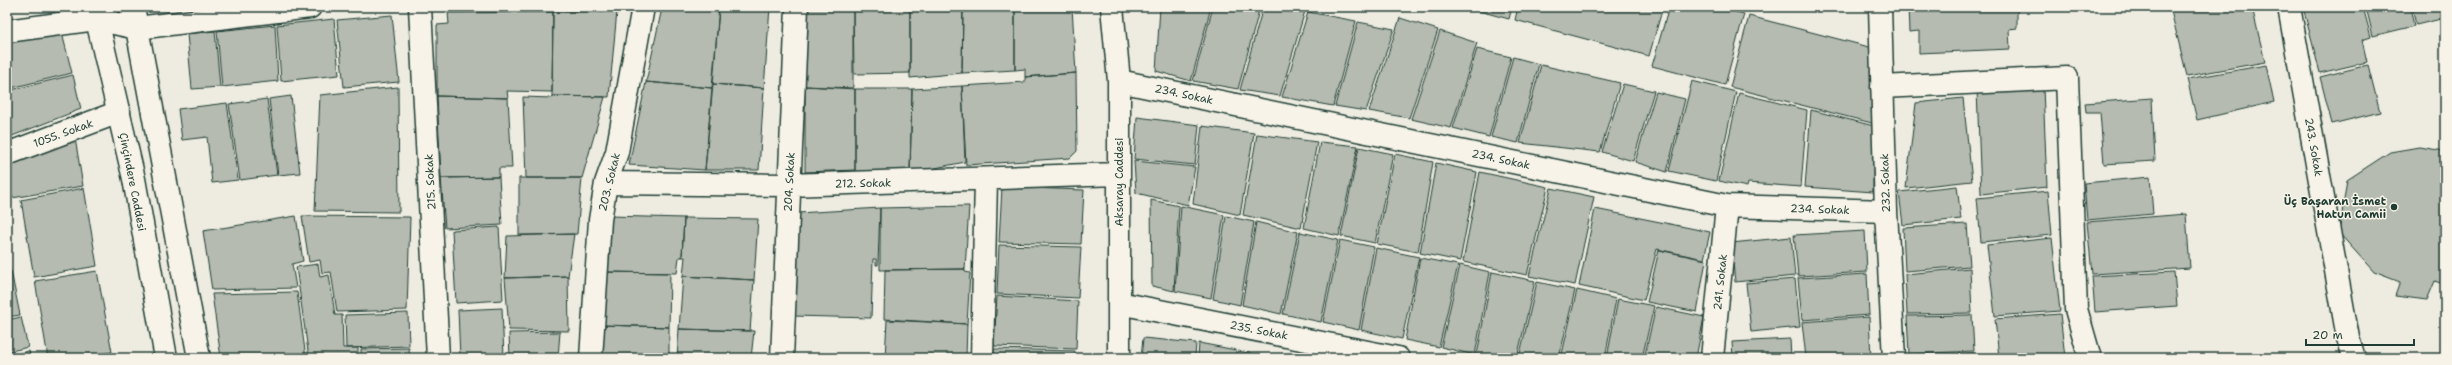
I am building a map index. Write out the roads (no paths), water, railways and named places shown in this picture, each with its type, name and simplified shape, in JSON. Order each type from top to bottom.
[{"type":"street","points":[[133,7],[199,358]]},
{"type":"street","points":[[7,31],[95,13],[137,28],[310,7]]},
{"type":"street","name":"215. Sokak","points":[[420,7],[438,358]]},
{"type":"street","name":"203. Sokak","points":[[591,358],[596,258],[606,183],[617,152],[644,7]]},
{"type":"street","name":"204. Sokak","points":[[782,358],[788,185],[797,7]]},
{"type":"street","name":"Aksaray Caddesi","points":[[1112,7],[1119,81],[1119,358]]},
{"type":"street","name":"232. Sokak","points":[[1880,7],[1886,211],[1894,358]]},
{"type":"street","name":"243. Sokak","points":[[2289,7],[2348,338],[2354,358]]},
{"type":"street","name":"Çinçindere Caddesi","points":[[95,13],[134,178],[166,358]]},
{"type":"street","points":[[1882,87],[2067,78],[2076,309],[2090,358]]},
{"type":"street","name":"234. Sokak","points":[[1119,81],[1727,206],[1886,211]]},
{"type":"street","name":"1055. Sokak","points":[[7,154],[119,112]]},
{"type":"street","name":"212. Sokak","points":[[606,183],[788,185],[986,180],[1119,174]]},
{"type":"street","points":[[982,358],[986,180]]},
{"type":"street","name":"241. Sokak","points":[[1712,358],[1727,206]]},
{"type":"street","name":"235. Sokak","points":[[1119,303],[1398,358]]},
{"type":"place","name":"Üç Başaran İsmet Hatun Camii","points":[[2394,207]]}]
